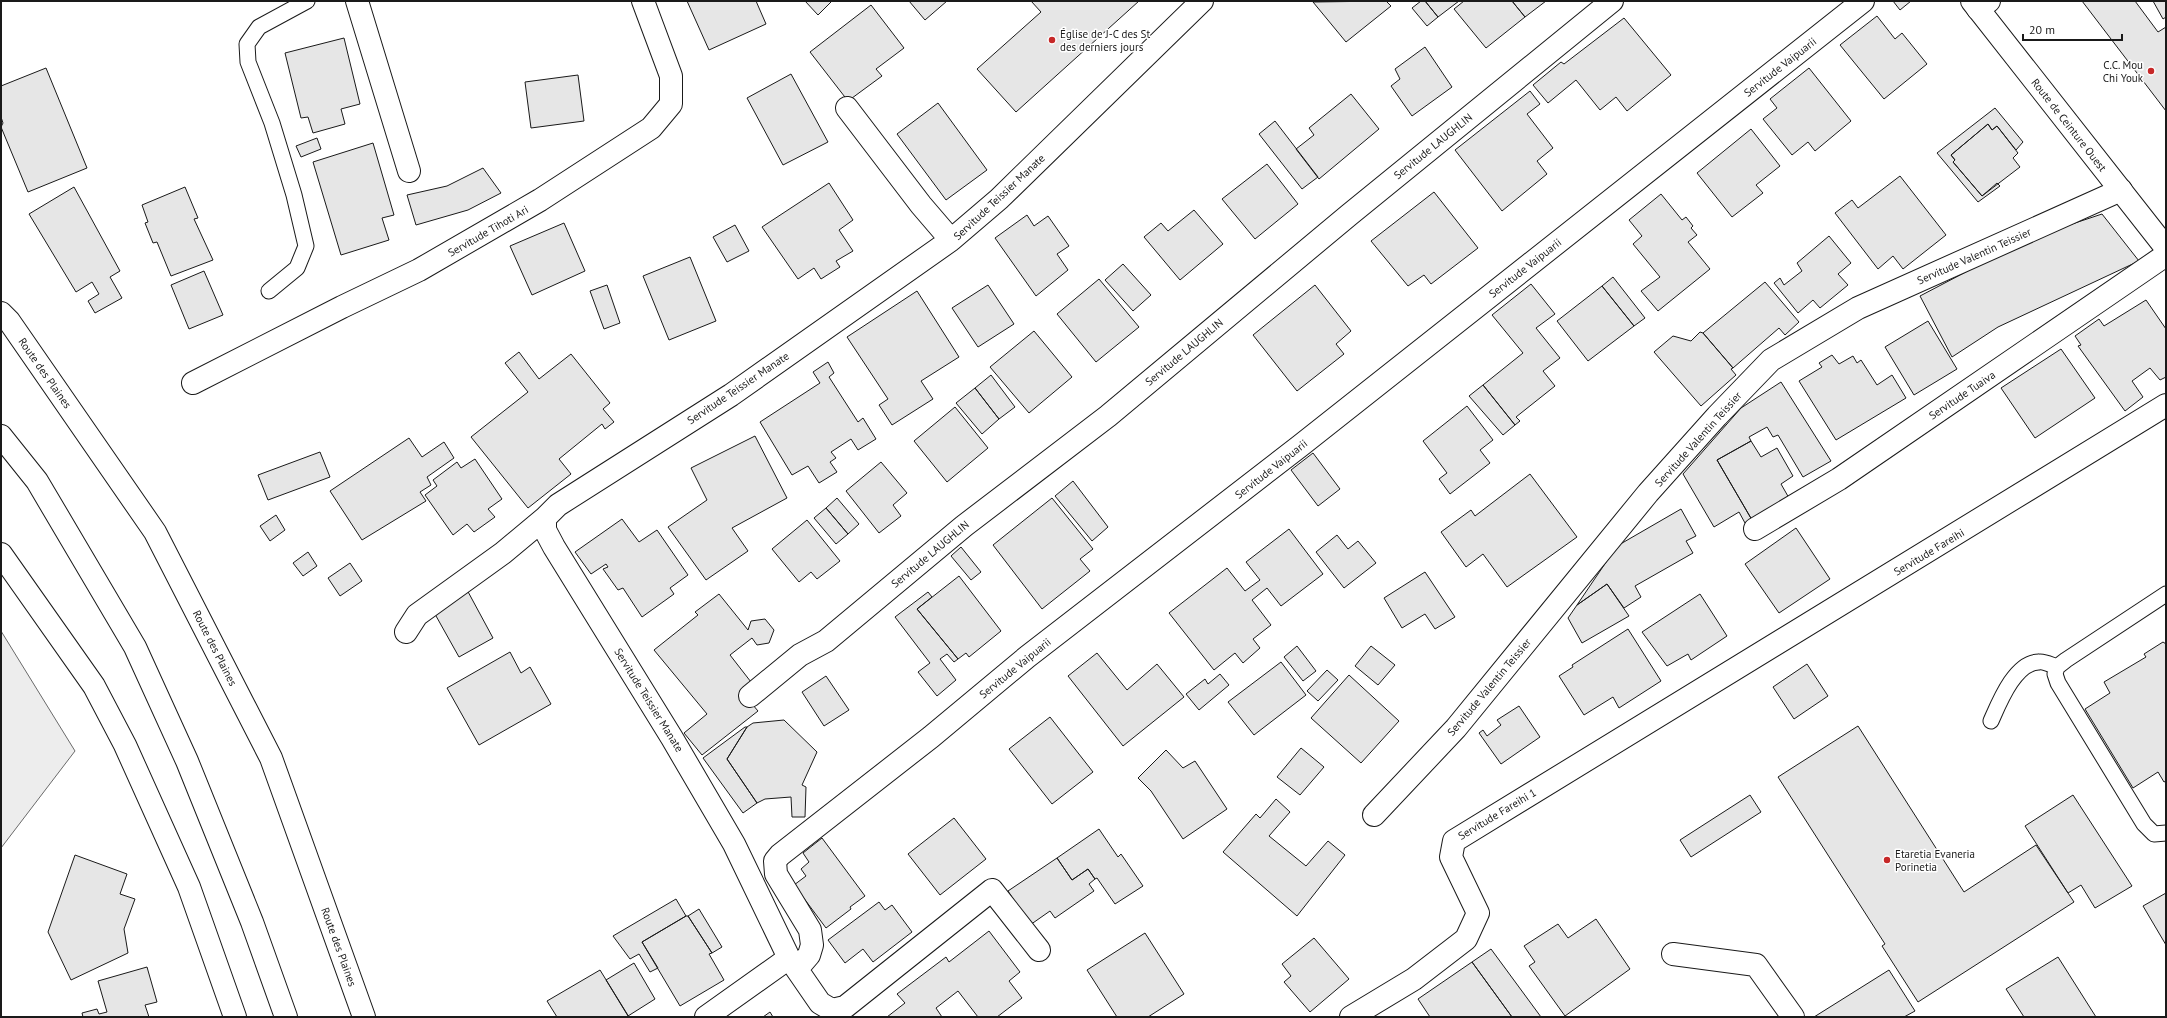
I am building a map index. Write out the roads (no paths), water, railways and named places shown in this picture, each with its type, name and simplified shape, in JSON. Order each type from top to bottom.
[{"type":"main road","points":[[357,1],[409,171]]},
{"type":"main road","name":"Servitude Tihoti Ari","points":[[193,383],[342,306],[419,270],[540,200],[652,128],[671,104],[671,76],[643,1]]},
{"type":"main road","name":"Servitude Teissier Manate","points":[[1039,950],[992,890],[845,1007],[832,1010],[820,1003],[793,964],[732,840],[672,738],[554,547],[545,530],[545,518],[558,505],[731,395],[952,240],[999,199],[1202,1]]},
{"type":"main road","name":"Servitude LAUGHLIN","points":[[750,696],[800,655],[826,641],[964,526],[1108,416],[1349,215],[1612,1]]},
{"type":"main road","name":"Servitude Vaipuarii","points":[[706,1017],[809,955],[812,945],[810,930],[776,874],[776,861],[780,855],[931,737],[1027,657],[1300,446],[1863,1]]},
{"type":"main road","name":"Route de Ceinture Ouest","points":[[1980,4],[2166,248]]},
{"type":"main road","points":[[847,108],[921,204],[952,240]]},
{"type":"main road","name":"Servitude Valentin Teissier","points":[[1374,815],[1456,728],[1648,493],[1717,416],[1771,360],[1858,308],[2121,190]]},
{"type":"main road","name":"Servitude Tuaiva","points":[[1755,530],[1839,479],[2166,255]]},
{"type":"main road","name":"Route des Plaines","points":[[1,313],[9,321],[155,532],[271,758],[364,1017]]},
{"type":"main road","name":"Servitude Fareihi","points":[[1690,697],[2166,405]]},
{"type":"main road","points":[[1,436],[37,481],[135,647],[202,798],[252,922],[286,1017]]},
{"type":"main road","points":[[406,632],[417,615],[503,553],[545,518]]},
{"type":"main road","points":[[1,554],[94,686],[121,739],[189,887],[235,1017]]},
{"type":"main road","name":"Servitude Fareihi 1","points":[[1351,1017],[1414,979],[1466,939],[1478,913],[1451,858],[1454,841],[1690,697]]},
{"type":"main road","points":[[1673,954],[1756,965],[1793,1017]]},
{"type":"lane","points":[[269,291],[297,268],[306,246],[294,195],[272,123],[248,62],[247,44],[259,27],[307,1]]},
{"type":"lane","points":[[2166,594],[2057,667],[2055,674],[2058,683],[2144,824],[2154,834],[2166,833]]},
{"type":"lane","points":[[1991,721],[2004,691],[2025,667],[2032,662],[2040,661],[2057,667]]},
{"type":"place","name":"Église de J-C des St des derniers jours","points":[[1052,40]]},
{"type":"place","name":"C.C. Mou Chi Youk","points":[[2151,71]]},
{"type":"place","name":"Etaretia Evaneria Porinetia","points":[[1887,860]]}]
